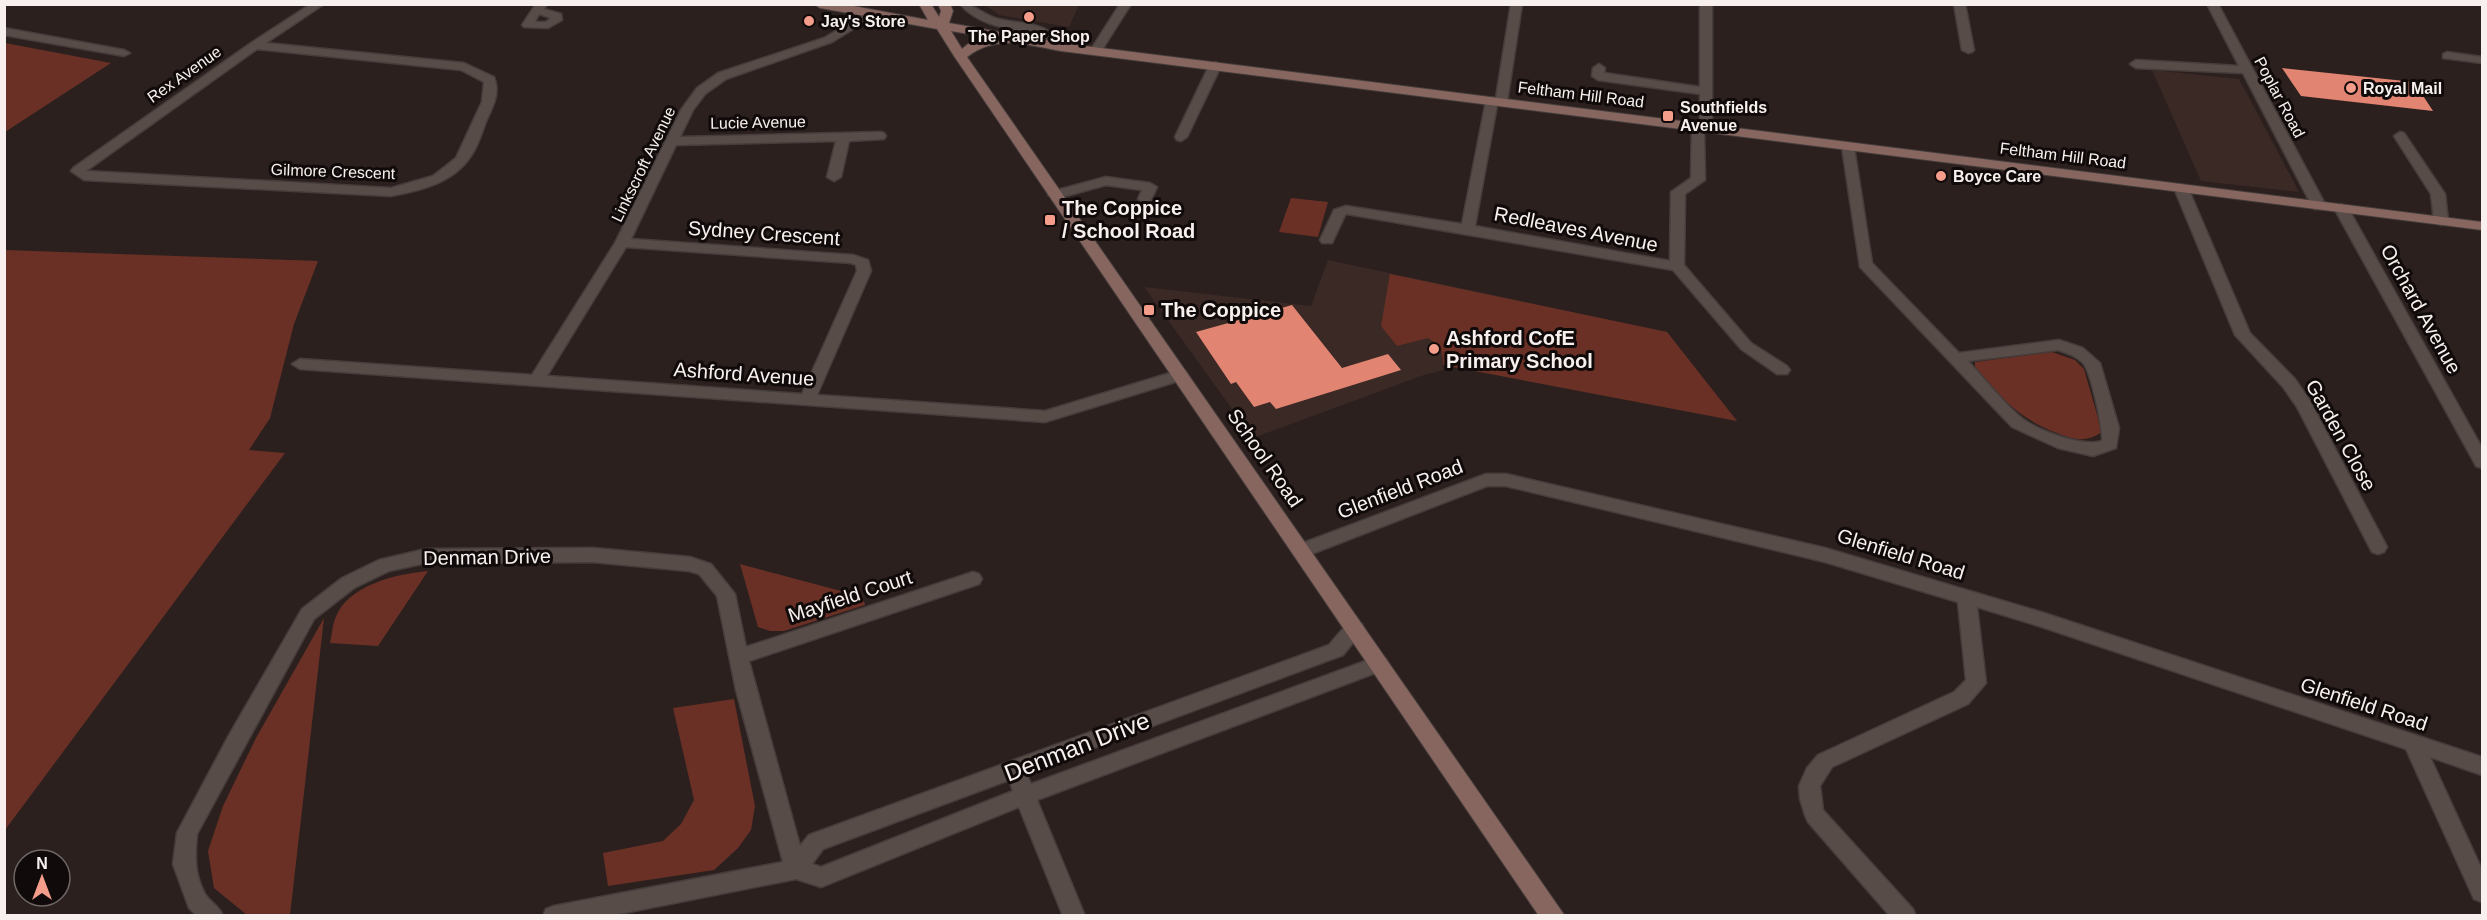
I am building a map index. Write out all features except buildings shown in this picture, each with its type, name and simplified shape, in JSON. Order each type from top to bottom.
[{"type":"street","name":"Rex Avenue","points":[[84,176],[78,171],[90,160],[255,45],[319,4]]},
{"type":"street","name":"Feltham Hill Road","points":[[820,4],[1042,44],[2482,226]]},
{"type":"street","points":[[870,14],[898,4]]},
{"type":"street","name":"School Road","points":[[925,4],[929,14],[942,26],[1055,195],[1553,915]]},
{"type":"street","points":[[942,26],[947,11],[944,4]]},
{"type":"street","points":[[965,4],[975,15],[993,22],[1044,32],[1048,36],[1042,44]]},
{"type":"street","points":[[1096,51],[1126,4]]},
{"type":"street","name":"Redleaves Avenue","points":[[1468,229],[1517,4]]},
{"type":"street","points":[[1706,4],[1706,92],[1698,180],[1678,192],[1677,266],[1746,346],[1782,370]]},
{"type":"street","points":[[1959,4],[1968,50]]},
{"type":"street","name":"Poplar Road","points":[[2212,4],[2319,206]]},
{"type":"street","name":"Linkscroft Avenue","points":[[536,381],[622,243],[687,110],[701,91],[722,76],[828,39],[870,14]]},
{"type":"street","points":[[4,31],[124,53]]},
{"type":"street","points":[[960,56],[983,42],[1019,39]]},
{"type":"street","name":"Gilmore Crescent","points":[[84,176],[391,192],[414,188],[442,176],[460,163],[468,150],[492,93],[490,80],[464,67],[255,45]]},
{"type":"street","points":[[2446,56],[2482,60]]},
{"type":"street","points":[[2136,64],[2247,70]]},
{"type":"street","points":[[1181,137],[1215,66]]},
{"type":"street","points":[[1599,68],[1598,76],[1706,92]]},
{"type":"street","name":"Lucie Avenue","points":[[672,141],[880,136]]},
{"type":"street","points":[[2400,136],[2438,194],[2441,221]]},
{"type":"street","points":[[834,177],[843,137]]},
{"type":"street","points":[[1848,147],[1865,264],[1955,358],[2018,423],[2074,446],[2093,450],[2110,444],[2111,428],[2092,363],[2078,352],[2059,345],[1955,358]]},
{"type":"street","points":[[1055,195],[1106,181],[1150,187],[1145,199]]},
{"type":"street","name":"Garden Close","points":[[2181,188],[2243,336],[2289,383],[2304,405],[2378,547]]},
{"type":"street","name":"Orchard Avenue","points":[[2341,208],[2482,462]]},
{"type":"street","name":"Redleaves Avenue","points":[[1327,240],[1339,213],[1346,210],[1468,229],[1660,266],[1677,266]]},
{"type":"street","name":"Sydney Crescent","points":[[622,243],[854,259],[863,263],[864,271],[808,399]]},
{"type":"street","name":"Ashford Avenue","points":[[300,364],[1045,417],[1180,375]]},
{"type":"street","name":"Glenfield Road","points":[[1301,551],[1486,480],[1506,480],[1826,555],[1967,597],[2482,766]]},
{"type":"street","name":"Denman Drive","points":[[212,915],[197,901],[184,864],[187,833],[308,614],[348,583],[385,564],[426,556],[581,555],[690,564],[705,569],[726,594],[741,656],[746,690],[796,869]]},
{"type":"street","name":"Mayfield Court","points":[[741,656],[973,579]]},
{"type":"street","points":[[1905,915],[1815,815],[1808,797],[1812,775],[1825,761],[1961,698],[1976,683],[1967,597]]},
{"type":"street","name":"Denman Drive","points":[[796,869],[816,842],[1336,650],[1356,629]]},
{"type":"street","name":"Denman Drive","points":[[554,915],[796,869],[821,878],[1025,795],[1379,664]]},
{"type":"street","points":[[2414,744],[2482,892]]},
{"type":"street","points":[[1015,770],[1074,915]]},
{"type":"shaded area","points":[[985,5],[1079,5],[1069,27],[999,15]]},
{"type":"shaded area","points":[[5,43],[111,63],[5,132]]},
{"type":"shaded area","points":[[2152,70],[2239,79],[2299,192],[2201,181]]},
{"type":"shaded area","points":[[1291,198],[1328,202],[1318,237],[1279,232]]},
{"type":"shaded area","points":[[5,250],[318,261],[294,324],[270,418],[249,450],[285,453],[5,830]]},
{"type":"shaded area","name":"Ashford CofE Primary School","points":[[1328,260],[1667,332],[1737,421],[1443,365],[1443,370],[1253,438],[1144,287],[1311,306]]},
{"type":"shaded area","points":[[1390,274],[1667,332],[1737,421],[1443,365],[1440,349],[1428,338],[1397,346],[1381,326]]},
{"type":"shaded area","points":[[2052,352],[2075,360],[2084,369],[2102,432],[2091,438],[2074,439],[2033,422],[2022,415],[1975,371],[1975,362]]},
{"type":"shaded area","points":[[740,564],[841,591],[860,588],[865,605],[784,631],[770,631],[758,627]]},
{"type":"shaded area","points":[[428,571],[378,646],[330,643],[335,619],[341,607],[350,598],[374,583]]},
{"type":"shaded area","points":[[324,618],[290,915],[247,915],[214,888],[208,851],[223,806],[256,738]]},
{"type":"shaded area","points":[[734,699],[755,806],[751,830],[738,848],[714,870],[608,886],[603,853],[663,841],[681,824],[694,800],[673,708]]},
{"type":"place","name":"The Paper Shop","points":[[1029,17]]},
{"type":"place","name":"Jay's Store","points":[[809,21]]},
{"type":"place","name":"Royal Mail","points":[[2351,88]]},
{"type":"place","name":"Southfields Avenue","points":[[1668,116]]},
{"type":"place","name":"Boyce Care","points":[[1941,176]]},
{"type":"place","name":"The Coppice / School Road","points":[[1050,220]]},
{"type":"place","name":"The Coppice","points":[[1149,310]]},
{"type":"place","name":"Ashford CofE Primary School","points":[[1434,349]]}]
